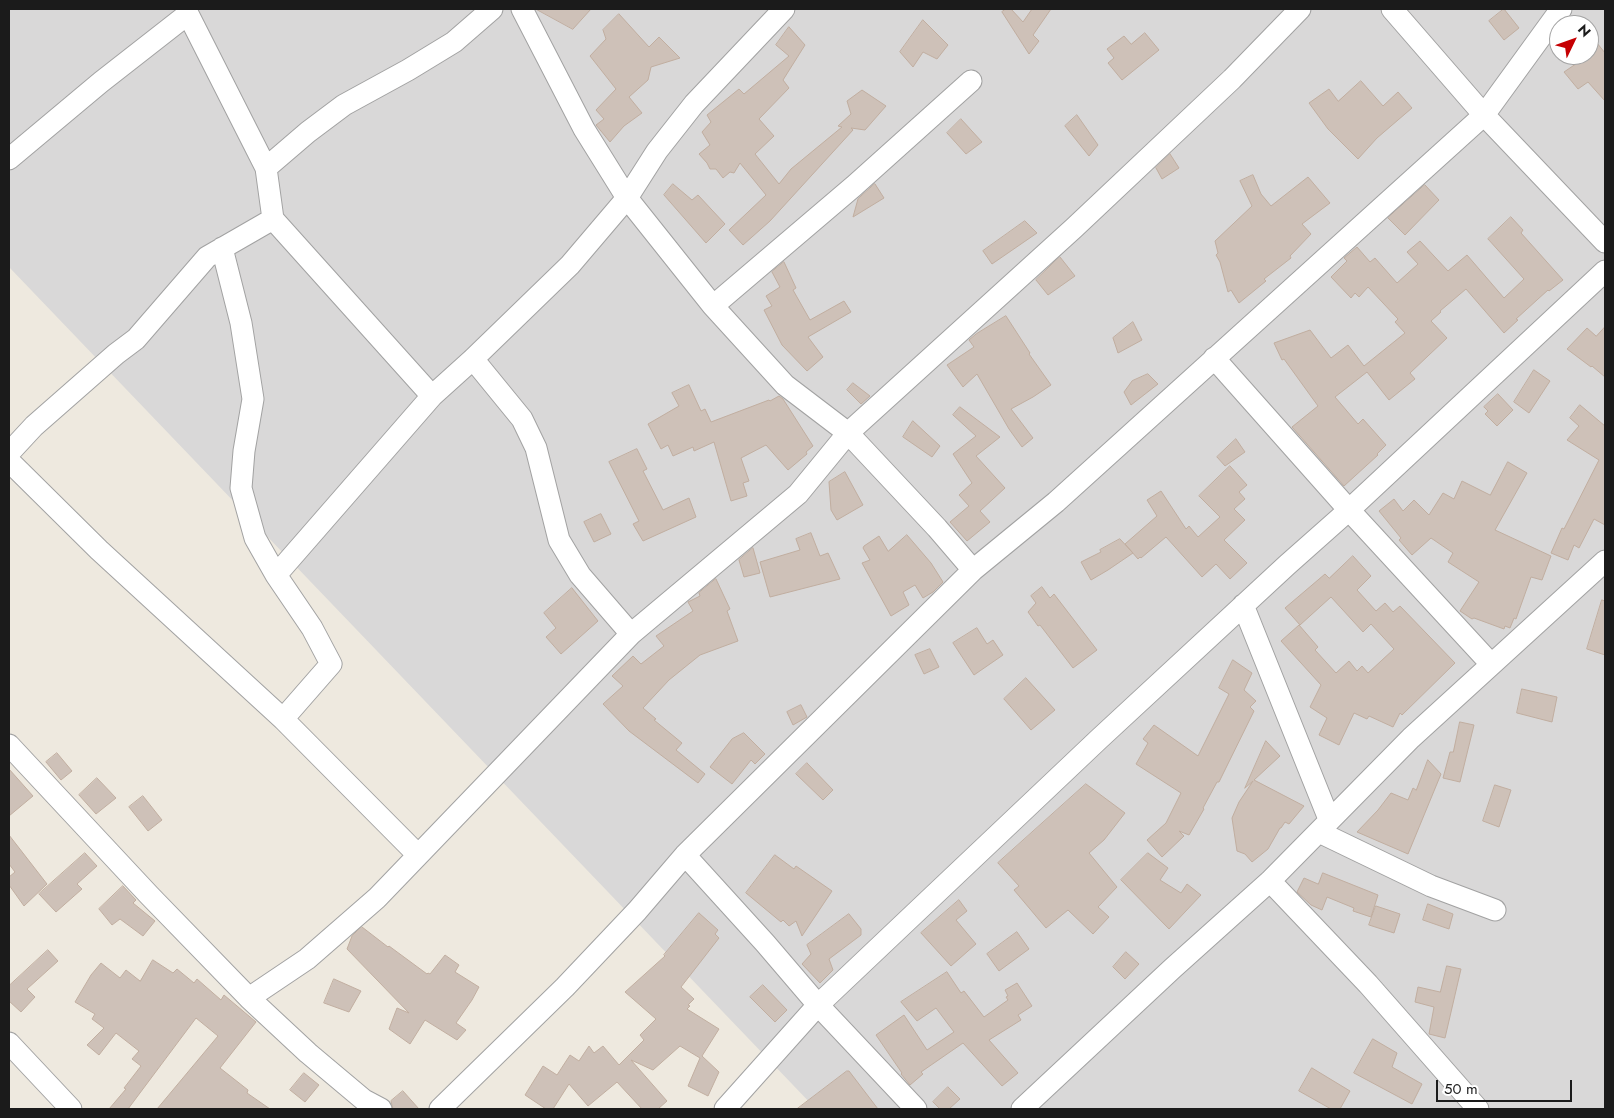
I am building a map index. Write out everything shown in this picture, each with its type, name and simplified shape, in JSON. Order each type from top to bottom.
[{"type":"street","points":[[266,168],[308,132],[344,105],[454,42],[492,9]]},
{"type":"street","points":[[522,9],[584,130],[628,198],[714,306],[784,385],[848,433],[937,528],[973,570]]},
{"type":"street","points":[[276,575],[432,396],[570,265],[628,198],[657,151],[694,104],[784,9]]},
{"type":"street","points":[[249,998],[307,958],[377,898],[632,634],[798,494],[848,433],[1074,228],[1232,79],[1300,9]]},
{"type":"street","points":[[1392,9],[1484,115],[1605,242]]},
{"type":"street","points":[[440,1109],[572,980],[637,911],[684,855],[973,570],[1056,502],[1484,115],[1560,9]]},
{"type":"street","points":[[9,159],[187,11],[266,168],[273,219],[432,396]]},
{"type":"street","points":[[714,306],[854,186],[971,81]]},
{"type":"street","points":[[9,453],[34,426],[116,354],[136,339],[207,257],[273,219]]},
{"type":"street","points":[[222,248],[241,323],[253,399],[244,451],[241,488],[255,538],[276,575],[312,628],[331,664],[283,719]]},
{"type":"street","points":[[725,1109],[818,1005],[1243,605],[1349,510],[1605,271]]},
{"type":"street","points":[[1214,358],[1349,510],[1491,664]]},
{"type":"street","points":[[473,359],[522,419],[536,448],[559,540],[580,575],[632,634]]},
{"type":"street","points":[[9,461],[99,550],[283,719],[418,855]]},
{"type":"street","points":[[1022,1109],[1173,968],[1270,881],[1411,738],[1605,561]]},
{"type":"street","points":[[1243,605],[1324,826],[1431,886],[1495,910]]},
{"type":"street","points":[[9,745],[149,895],[249,998],[308,1053],[364,1100],[381,1109]]},
{"type":"street","points":[[684,855],[765,943],[818,1005],[916,1109]]},
{"type":"street","points":[[1270,881],[1368,984],[1478,1109]]},
{"type":"street","points":[[9,1043],[71,1109]]},
{"type":"shaded area","points":[[9,9],[1605,9],[1605,1109],[816,1109],[9,267]]},
{"type":"building","points":[[536,9],[591,9],[573,29]]},
{"type":"building","points":[[1006,9],[1011,9],[1023,22],[1032,9],[1051,9],[1033,35],[1039,41],[1029,54],[1002,12]]},
{"type":"building","points":[[1504,9],[1519,28],[1504,40],[1489,21]]},
{"type":"building","points":[[619,14],[649,47],[659,37],[680,58],[651,67],[648,80],[629,97],[642,113],[624,126],[610,142],[596,125],[604,119],[596,110],[616,89],[590,56],[606,39],[603,30]]},
{"type":"building","points":[[923,20],[948,45],[937,59],[923,52],[913,67],[900,52]]},
{"type":"building","points":[[789,27],[805,45],[783,80],[789,88],[759,119],[774,136],[755,154],[779,184],[791,169],[842,127],[838,126],[851,114],[847,101],[862,90],[886,106],[865,130],[851,128],[853,130],[770,221],[743,245],[729,230],[766,195],[740,163],[734,173],[730,172],[723,178],[716,169],[710,169],[699,154],[710,145],[702,132],[711,122],[707,115],[739,89],[744,94],[789,56],[776,45]]},
{"type":"building","points":[[1145,33],[1159,50],[1122,80],[1108,63],[1114,58],[1107,49],[1124,36],[1131,44]]},
{"type":"building","points":[[1599,46],[1605,53],[1605,101],[1588,82],[1578,89],[1564,72],[1574,65],[1599,65]]},
{"type":"building","points":[[1361,81],[1383,106],[1398,92],[1412,108],[1377,138],[1358,159],[1328,129],[1309,103],[1329,89],[1338,101]]},
{"type":"building","points":[[1077,115],[1098,145],[1089,156],[1065,126]]},
{"type":"building","points":[[961,119],[982,142],[966,154],[947,133]]},
{"type":"building","points":[[1170,154],[1179,168],[1162,179],[1156,168]]},
{"type":"building","points":[[1253,175],[1261,194],[1271,206],[1308,177],[1330,203],[1302,224],[1311,234],[1290,256],[1291,258],[1264,279],[1266,281],[1239,303],[1231,290],[1228,292],[1220,262],[1216,255],[1218,253],[1215,241],[1252,206],[1240,181]]},
{"type":"building","points":[[673,184],[692,200],[698,195],[725,224],[706,243],[664,195]]},
{"type":"building","points":[[875,184],[884,198],[853,217],[858,199]]},
{"type":"building","points":[[1425,185],[1439,200],[1405,235],[1388,218]]},
{"type":"building","points":[[1511,217],[1523,230],[1521,233],[1563,280],[1548,290],[1516,319],[1518,320],[1504,333],[1466,289],[1431,321],[1447,338],[1410,373],[1415,379],[1389,400],[1367,372],[1335,397],[1358,424],[1363,419],[1386,445],[1378,455],[1344,486],[1292,427],[1318,406],[1284,359],[1282,360],[1274,343],[1310,330],[1331,358],[1348,345],[1364,366],[1405,333],[1395,322],[1398,319],[1368,287],[1359,297],[1355,293],[1351,298],[1331,277],[1347,261],[1344,258],[1357,247],[1370,262],[1375,258],[1397,283],[1418,264],[1407,252],[1420,241],[1448,271],[1467,255],[1504,298],[1524,279],[1488,239]]},
{"type":"building","points":[[1025,221],[1037,233],[992,264],[983,251]]},
{"type":"building","points":[[1060,257],[1075,276],[1048,295],[1036,280]]},
{"type":"building","points":[[784,262],[796,288],[793,290],[810,320],[844,301],[851,312],[808,337],[823,357],[807,371],[782,345],[764,310],[772,306],[766,296],[780,287],[772,272]]},
{"type":"building","points":[[1006,316],[1051,385],[1011,409],[1033,438],[1022,447],[1009,429],[977,374],[963,387],[947,365],[974,347],[969,340],[976,334]]},
{"type":"building","points":[[1133,322],[1142,340],[1118,353],[1113,338]]},
{"type":"building","points":[[1605,327],[1605,377],[1567,349],[1587,328],[1596,336]]},
{"type":"building","points":[[1534,370],[1550,381],[1529,413],[1514,402]]},
{"type":"building","points":[[1148,374],[1158,384],[1131,405],[1124,392],[1132,381]]},
{"type":"building","points":[[853,383],[870,396],[861,404],[847,390]]},
{"type":"building","points":[[689,385],[701,411],[705,409],[711,422],[779,396],[783,399],[813,446],[806,452],[807,454],[788,470],[766,445],[741,458],[749,481],[743,483],[747,496],[731,501],[714,442],[694,451],[693,447],[673,456],[668,445],[661,449],[648,424],[679,406],[672,393]]},
{"type":"building","points":[[1498,394],[1513,410],[1497,426],[1485,414],[1488,411],[1484,407]]},
{"type":"building","points":[[1580,405],[1605,426],[1605,525],[1594,519],[1579,548],[1574,545],[1568,560],[1551,553],[1562,528],[1564,529],[1599,460],[1567,440],[1579,426],[1570,418]]},
{"type":"building","points":[[960,407],[1000,437],[976,456],[1005,488],[980,511],[990,522],[967,541],[950,522],[969,506],[959,495],[972,483],[953,454],[976,436],[953,415]]},
{"type":"building","points":[[913,421],[940,446],[932,457],[903,437]]},
{"type":"building","points":[[1236,439],[1245,452],[1225,466],[1217,457]]},
{"type":"building","points":[[637,449],[647,469],[643,471],[663,510],[689,498],[696,517],[643,541],[633,524],[639,521],[609,462]]},
{"type":"building","points":[[1508,462],[1527,473],[1495,530],[1551,556],[1542,580],[1531,577],[1516,619],[1514,618],[1510,628],[1505,626],[1504,629],[1474,618],[1472,619],[1460,611],[1479,582],[1448,562],[1453,553],[1431,538],[1412,555],[1379,511],[1394,499],[1403,511],[1414,500],[1429,515],[1443,493],[1454,499],[1462,481],[1490,495]]},
{"type":"building","points":[[1230,466],[1247,485],[1239,492],[1245,499],[1234,509],[1245,520],[1224,540],[1247,563],[1230,579],[1216,564],[1202,577],[1166,537],[1138,559],[1125,544],[1157,516],[1147,500],[1161,491],[1186,529],[1189,526],[1198,537],[1220,517],[1199,496]]},
{"type":"building","points":[[845,472],[863,505],[837,520],[831,510],[829,482]]},
{"type":"building","points":[[601,514],[611,534],[594,542],[584,522]]},
{"type":"building","points":[[811,533],[820,556],[828,553],[840,579],[770,597],[760,562],[800,550],[796,539]]},
{"type":"building","points":[[907,535],[931,563],[943,582],[933,592],[923,598],[915,585],[903,592],[909,605],[891,616],[862,563],[870,560],[863,548],[879,536],[888,551]]},
{"type":"building","points":[[1120,539],[1133,553],[1091,580],[1081,562],[1101,552],[1100,550]]},
{"type":"building","points":[[753,548],[760,573],[744,577],[739,560]]},
{"type":"building","points":[[1353,556],[1371,576],[1357,590],[1376,611],[1385,603],[1393,612],[1400,606],[1455,663],[1402,715],[1400,713],[1393,727],[1369,716],[1367,719],[1354,713],[1339,745],[1319,735],[1327,718],[1310,707],[1321,685],[1281,641],[1299,625],[1318,647],[1315,650],[1336,673],[1349,661],[1357,671],[1362,666],[1368,673],[1394,649],[1371,624],[1363,632],[1331,597],[1300,625],[1285,608],[1325,574],[1329,578]]},
{"type":"building","points":[[716,579],[730,609],[727,611],[738,641],[700,655],[669,680],[643,708],[656,719],[654,720],[682,743],[676,750],[705,774],[698,783],[629,731],[603,704],[623,686],[612,676],[633,656],[641,664],[664,646],[656,636],[693,611],[688,602],[700,596],[699,593]]},
{"type":"building","points":[[1042,587],[1050,598],[1054,594],[1097,650],[1073,668],[1028,612],[1036,603],[1031,596]]},
{"type":"building","points":[[572,588],[598,621],[561,654],[546,637],[556,628],[544,613]]},
{"type":"building","points":[[1602,600],[1605,601],[1605,655],[1587,649]]},
{"type":"building","points":[[977,628],[987,644],[993,640],[1003,655],[974,675],[953,643]]},
{"type":"building","points":[[930,649],[939,667],[924,674],[915,655]]},
{"type":"building","points":[[1233,660],[1252,673],[1244,690],[1256,701],[1250,707],[1254,711],[1219,782],[1217,782],[1189,835],[1179,831],[1184,836],[1162,857],[1147,840],[1166,823],[1181,793],[1136,764],[1148,743],[1143,739],[1154,725],[1198,756],[1229,694],[1219,688]]},
{"type":"building","points":[[1026,678],[1055,710],[1031,730],[1004,699]]},
{"type":"building","points":[[1522,689],[1557,697],[1552,722],[1517,713]]},
{"type":"building","points":[[801,705],[807,717],[793,725],[787,712]]},
{"type":"building","points":[[1460,722],[1474,725],[1460,782],[1443,778],[1450,752],[1453,752]]},
{"type":"building","points":[[744,733],[765,754],[755,764],[751,760],[732,784],[710,767],[732,739]]},
{"type":"building","points":[[1266,741],[1280,756],[1254,780],[1304,806],[1289,824],[1285,822],[1268,849],[1252,862],[1245,854],[1237,851],[1232,818],[1239,802],[1253,781],[1245,788]]},
{"type":"building","points":[[57,753],[72,771],[61,780],[46,762]]},
{"type":"building","points":[[1428,760],[1441,774],[1408,854],[1357,832],[1391,793],[1408,800],[1413,788],[1416,790]]},
{"type":"building","points":[[807,763],[833,790],[823,800],[796,774]]},
{"type":"building","points":[[9,769],[33,796],[9,816]]},
{"type":"building","points":[[97,778],[116,798],[96,814],[79,795]]},
{"type":"building","points":[[1086,784],[1125,813],[1104,840],[1089,853],[1117,887],[1098,907],[1109,917],[1093,934],[1068,910],[1046,928],[1014,890],[1019,886],[998,863]]},
{"type":"building","points":[[1495,785],[1511,790],[1499,827],[1483,821]]},
{"type":"building","points":[[143,796],[162,820],[148,831],[129,807]]},
{"type":"building","points":[[9,835],[47,884],[24,906],[9,885],[9,877],[15,872],[9,864]]},
{"type":"building","points":[[85,853],[97,866],[77,884],[82,889],[56,912],[39,894]]},
{"type":"building","points":[[1148,853],[1168,868],[1160,880],[1181,893],[1187,884],[1201,895],[1169,929],[1121,880]]},
{"type":"building","points":[[775,855],[794,869],[796,866],[832,891],[802,936],[796,921],[789,926],[783,920],[781,922],[746,893]]},
{"type":"building","points":[[1323,873],[1378,895],[1371,917],[1353,911],[1354,908],[1327,897],[1322,910],[1311,905],[1297,892],[1304,878],[1318,884]]},
{"type":"building","points":[[123,886],[136,900],[133,903],[155,921],[143,936],[120,919],[112,925],[99,909]]},
{"type":"building","points":[[959,900],[967,911],[956,920],[976,944],[951,966],[921,933]]},
{"type":"building","points":[[1428,904],[1453,914],[1449,929],[1423,920]]},
{"type":"building","points":[[1376,906],[1400,914],[1394,933],[1369,925]]},
{"type":"building","points":[[699,913],[718,930],[715,934],[719,938],[681,987],[694,999],[687,1009],[719,1029],[702,1056],[719,1072],[708,1096],[688,1086],[700,1058],[680,1046],[653,1070],[631,1060],[667,1101],[658,1109],[642,1109],[617,1082],[588,1106],[569,1084],[553,1109],[546,1109],[525,1095],[543,1066],[557,1075],[570,1055],[579,1061],[589,1046],[594,1053],[603,1046],[619,1065],[644,1040],[640,1035],[656,1019],[625,992],[665,956]]},
{"type":"building","points":[[849,914],[861,929],[861,935],[829,959],[833,970],[820,983],[802,964],[811,954],[807,945]]},
{"type":"building","points":[[362,927],[427,974],[430,974],[445,955],[459,965],[455,972],[479,987],[456,1023],[466,1030],[457,1040],[425,1020],[410,1044],[389,1029],[397,1008],[409,1013],[347,949],[352,936]]},
{"type":"building","points":[[1017,932],[1029,949],[999,971],[987,954]]},
{"type":"building","points":[[48,950],[58,961],[27,989],[35,997],[21,1012],[9,1001],[9,986]]},
{"type":"building","points":[[1126,952],[1139,964],[1125,979],[1113,967]]},
{"type":"building","points":[[153,960],[173,973],[177,969],[194,983],[197,979],[221,1000],[224,995],[256,1022],[220,1068],[248,1090],[247,1093],[270,1109],[157,1109],[218,1036],[196,1018],[128,1109],[109,1109],[126,1089],[124,1088],[141,1066],[132,1059],[139,1051],[116,1033],[99,1055],[87,1045],[104,1028],[92,1019],[95,1014],[75,1002],[91,975],[101,963],[120,978],[126,970],[140,981]]},
{"type":"building","points":[[1447,966],[1461,969],[1445,1038],[1429,1034],[1434,1007],[1415,1002],[1418,987],[1440,992]]},
{"type":"building","points":[[947,972],[961,993],[964,991],[984,1017],[1008,1000],[1005,990],[1017,983],[1032,1006],[1018,1015],[1021,1020],[989,1040],[1018,1073],[1002,1086],[963,1043],[921,1072],[923,1074],[910,1085],[876,1035],[904,1015],[927,1050],[954,1032],[936,1008],[917,1021],[901,1002]]},
{"type":"building","points":[[334,979],[361,991],[349,1012],[324,1003]]},
{"type":"building","points":[[763,985],[787,1010],[775,1022],[750,997]]},
{"type":"building","points":[[1373,1039],[1397,1053],[1392,1067],[1422,1084],[1412,1104],[1354,1073]]},
{"type":"building","points":[[1312,1068],[1350,1091],[1340,1109],[1331,1109],[1299,1091]]},
{"type":"building","points":[[849,1071],[878,1109],[797,1109]]},
{"type":"building","points":[[304,1073],[319,1085],[305,1102],[290,1090]]},
{"type":"building","points":[[948,1087],[960,1099],[949,1109],[940,1109],[933,1102]]},
{"type":"building","points":[[403,1091],[419,1109],[393,1109],[391,1101]]}]
